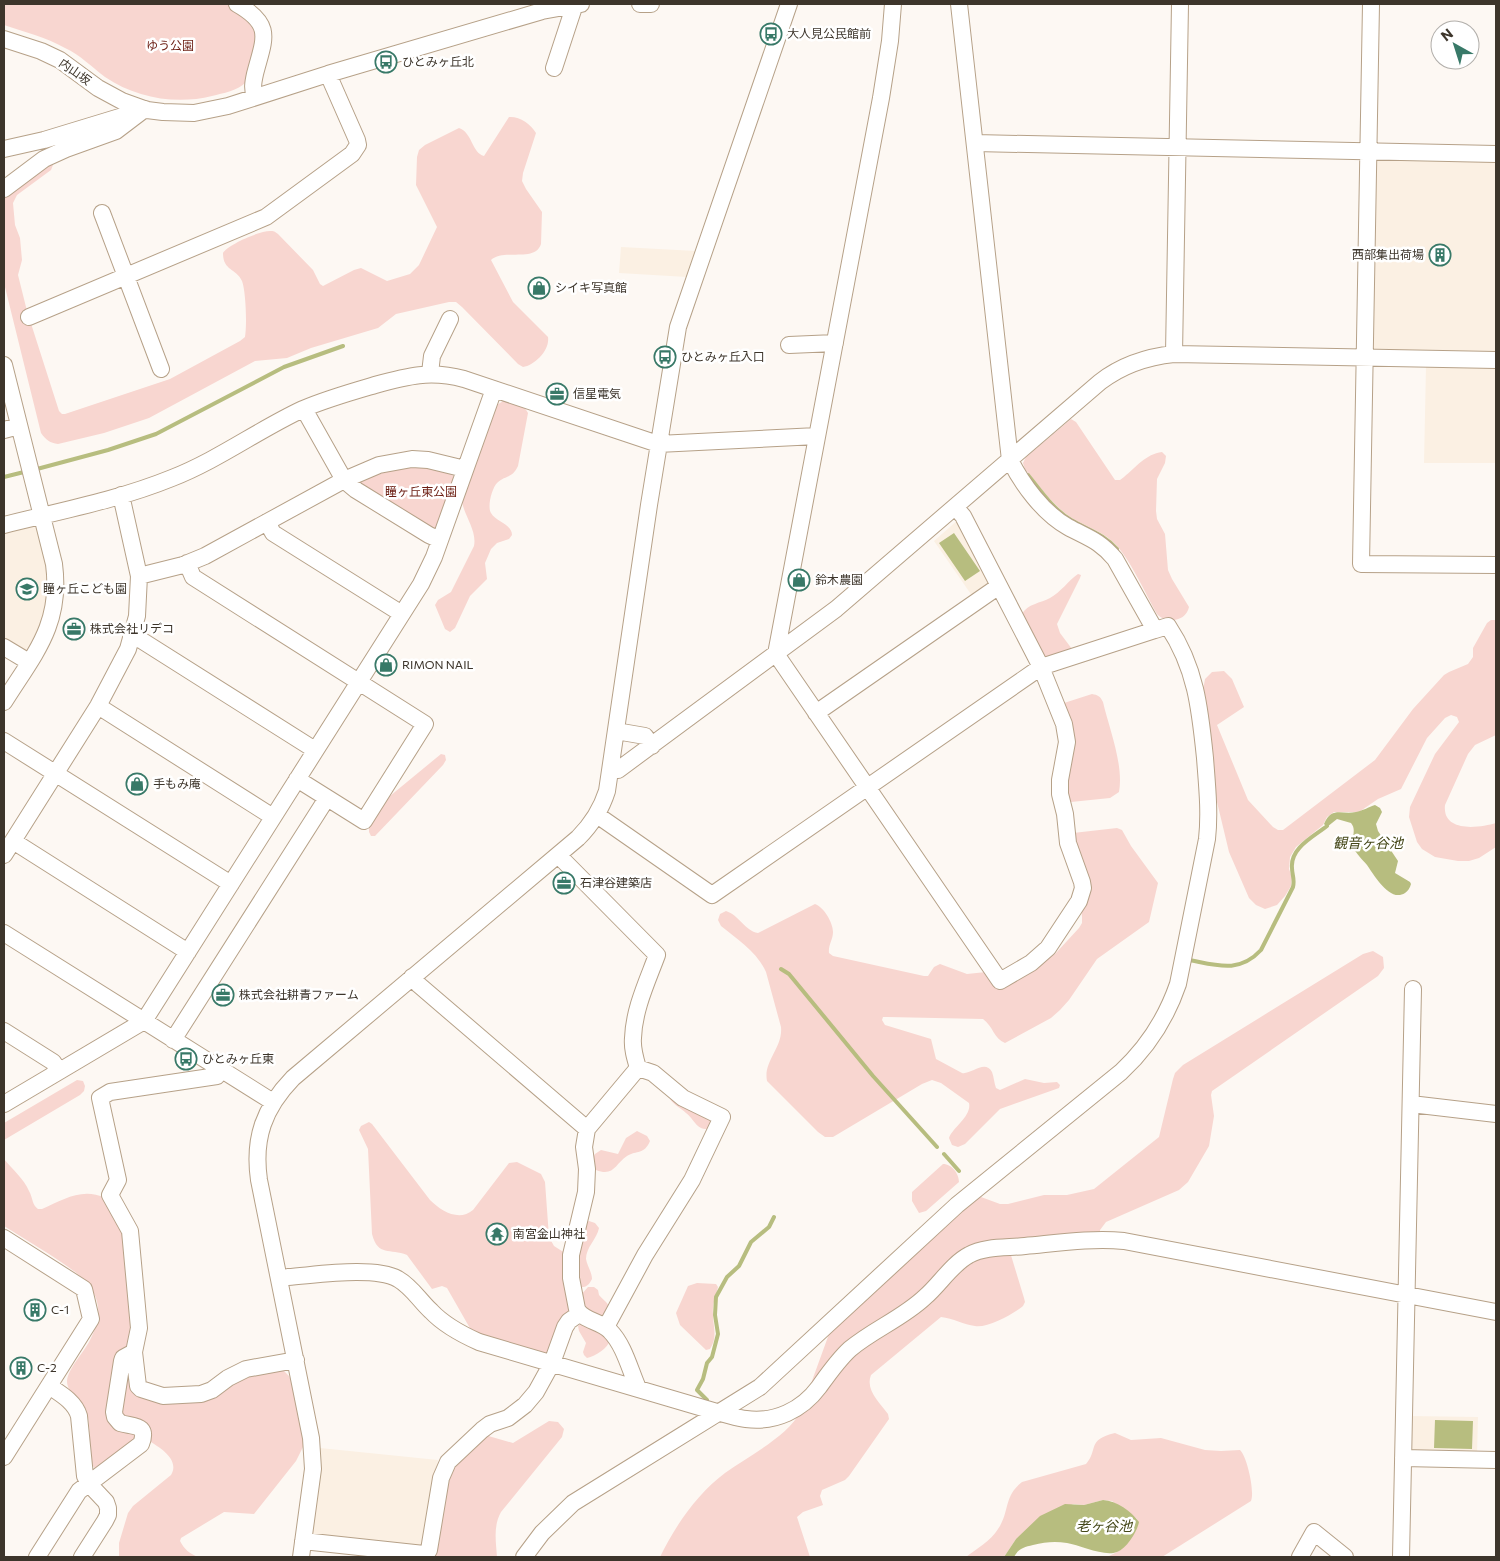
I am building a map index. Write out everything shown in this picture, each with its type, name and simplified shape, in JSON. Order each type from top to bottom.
[{"type":"street","points":[[237,4],[261,22],[264,32],[252,89],[255,98]]},
{"type":"street","points":[[554,68],[575,4]]},
{"type":"street","points":[[4,149],[44,140],[145,109],[168,113],[194,113],[228,106],[542,7],[580,4]]},
{"type":"street","points":[[640,4],[651,4]]},
{"type":"street","points":[[579,1314],[569,1321],[565,1327],[552,1363],[536,1392],[517,1412],[508,1418],[490,1424],[449,1460],[441,1478],[427,1553],[302,1549],[312,1469],[309,1423],[257,1167],[260,1133],[266,1114],[273,1102],[293,1078],[558,854],[588,828],[597,815],[607,791],[611,769],[674,345],[683,310],[789,4]]},
{"type":"street","points":[[893,4],[890,41],[881,98],[776,654],[1000,981],[1036,959],[1048,948],[1078,900],[1082,888],[1080,875],[1068,843],[1065,814],[1060,794],[1060,780],[1067,742],[1066,733],[1042,667],[962,516],[955,507]]},
{"type":"street","points":[[959,4],[1010,460],[1018,474],[1052,515],[1107,549],[1115,559],[1155,630]]},
{"type":"street","points":[[1174,354],[1180,4]]},
{"type":"street","points":[[1371,4],[1361,564],[1496,565]]},
{"type":"street","name":"内山坂","points":[[4,39],[51,55],[70,66],[110,95],[145,109]]},
{"type":"street","points":[[29,317],[266,217],[356,150],[357,140],[328,74]]},
{"type":"street","points":[[4,189],[44,159],[116,131],[145,109]]},
{"type":"street","points":[[975,143],[1496,154]]},
{"type":"street","points":[[102,213],[161,369]]},
{"type":"street","points":[[430,373],[432,356],[450,319]]},
{"type":"street","points":[[790,344],[835,342]]},
{"type":"street","points":[[611,769],[618,770],[652,746],[854,595],[1120,368],[1144,358],[1174,354],[1496,360]]},
{"type":"street","points":[[4,365],[11,428],[42,516],[56,580],[56,597],[48,630],[4,702]]},
{"type":"street","points":[[4,525],[121,495],[174,477],[304,409],[329,399],[380,384],[412,375],[430,373],[447,375],[494,389],[658,444],[817,436]]},
{"type":"street","points":[[4,1104],[144,1021],[424,578],[440,540],[494,389]]},
{"type":"street","points":[[304,409],[344,480],[356,490],[429,536],[440,540]]},
{"type":"street","points":[[138,576],[187,563],[219,548],[344,480],[379,464],[407,460],[428,460],[465,469]]},
{"type":"street","points":[[121,495],[138,576],[139,596],[132,638],[122,662],[98,706],[8,848],[188,952]]},
{"type":"street","points":[[267,522],[273,533],[402,614]]},
{"type":"street","points":[[187,563],[193,577],[425,724],[364,821],[297,779]]},
{"type":"street","points":[[816,713],[999,586]]},
{"type":"street","points":[[524,1557],[542,1533],[573,1503],[760,1387],[957,1205],[1121,1072],[1146,1047],[1165,1017],[1175,992],[1182,966],[1207,839],[1209,807],[1200,712],[1194,681],[1183,652],[1168,626],[1042,667],[712,895],[597,815]]},
{"type":"street","points":[[132,638],[140,640],[315,750]]},
{"type":"street","points":[[4,646],[29,662]]},
{"type":"street","points":[[98,706],[273,817]]},
{"type":"street","points":[[616,731],[645,736],[652,746]]},
{"type":"street","points":[[4,741],[231,884]]},
{"type":"street","points":[[173,1040],[327,798]]},
{"type":"street","points":[[558,854],[657,955],[641,1000],[636,1021],[633,1045],[638,1068]]},
{"type":"street","points":[[4,933],[273,1102]]},
{"type":"street","points":[[412,977],[587,1130]]},
{"type":"street","points":[[1401,1557],[1413,989]]},
{"type":"street","points":[[4,1030],[53,1062],[59,1071]]},
{"type":"street","points":[[579,1314],[571,1278],[571,1266],[573,1243],[586,1192],[587,1170],[584,1147],[587,1130],[638,1068]]},
{"type":"street","points":[[606,1327],[645,1255],[692,1180],[722,1117],[683,1098],[652,1073],[638,1068]]},
{"type":"street","points":[[221,1070],[217,1076],[110,1092],[100,1098],[118,1180],[110,1195],[130,1231],[139,1328],[134,1352],[138,1386],[141,1389],[163,1396],[207,1393],[228,1378],[246,1369],[296,1360]]},
{"type":"street","points":[[1411,1104],[1496,1114]]},
{"type":"street","points":[[4,1238],[84,1289],[91,1319],[4,1457]]},
{"type":"street","points":[[279,1279],[365,1272],[388,1275],[408,1287],[436,1316],[466,1336],[492,1347],[720,1413],[745,1419],[762,1420],[778,1417],[794,1410],[807,1401],[835,1364],[849,1350],[865,1337],[902,1315],[921,1301],[960,1261],[969,1255],[984,1250],[1094,1240],[1124,1241],[1496,1312]]},
{"type":"street","points":[[579,1314],[606,1327],[612,1333],[620,1346],[638,1388]]},
{"type":"street","points":[[37,1557],[79,1490],[138,1448],[143,1440],[140,1427],[120,1423],[115,1417],[114,1412],[123,1358],[134,1352]]},
{"type":"street","points":[[49,1386],[77,1409],[85,1476],[89,1484],[106,1502],[108,1508],[108,1515],[82,1557]]},
{"type":"street","points":[[1403,1458],[1496,1460]]},
{"type":"street","points":[[1300,1557],[1314,1532],[1345,1557]]},
{"type":"shaded area","name":"西部集出荷場","points":[[1379,158],[1496,160],[1496,353],[1375,350],[1371,344],[1374,162]]},
{"type":"shaded area","points":[[621,247],[696,251],[687,277],[619,273]]},
{"type":"shaded area","points":[[1426,366],[1496,368],[1496,463],[1424,463]]},
{"type":"shaded area","points":[[959,519],[994,586],[975,600],[934,541]]},
{"type":"shaded area","name":"瞳ヶ丘こども園","points":[[31,525],[39,530],[48,565],[47,613],[29,652],[23,653],[4,641],[4,532]]},
{"type":"shaded area","points":[[1409,1416],[1478,1417],[1477,1455],[1412,1453],[1408,1448]]},
{"type":"shaded area","points":[[320,1448],[438,1460],[424,1550],[311,1538],[320,1469]]},
{"type":"green space","name":"ゆう公園","points":[[4,4],[229,4],[243,13],[258,32],[246,82],[239,88],[198,99],[157,98],[143,95],[117,84],[76,54],[58,44],[4,25]]},
{"type":"green space","points":[[509,117],[524,121],[536,133],[522,181],[542,212],[541,244],[538,250],[532,253],[503,255],[491,260],[513,302],[548,337],[547,347],[537,360],[528,366],[523,367],[518,364],[462,307],[456,302],[449,302],[396,314],[378,328],[311,348],[287,358],[255,361],[149,418],[104,433],[58,444],[48,441],[41,433],[4,283],[4,198],[28,178],[51,164],[53,165],[51,170],[17,195],[13,203],[22,260],[18,275],[27,311],[59,411],[65,414],[170,379],[245,337],[246,309],[242,281],[227,266],[223,253],[237,242],[252,235],[266,231],[276,232],[313,270],[323,286],[361,268],[387,281],[410,274],[419,265],[437,227],[416,185],[419,150],[459,128],[467,134],[477,151],[484,156]]},
{"type":"green space","points":[[503,401],[521,406],[528,413],[518,466],[511,475],[497,483],[493,489],[490,502],[490,510],[493,516],[509,528],[512,535],[509,539],[497,543],[491,549],[485,563],[487,579],[470,596],[455,628],[450,632],[445,629],[435,605],[438,600],[451,592],[474,546],[474,535],[462,502],[497,405]]},
{"type":"green space","points":[[1071,419],[1076,422],[1115,480],[1120,480],[1151,455],[1162,452],[1166,456],[1165,463],[1157,479],[1156,511],[1157,519],[1165,534],[1168,570],[1189,607],[1184,616],[1170,620],[1157,614],[1131,566],[1113,542],[1103,534],[1063,512],[1025,469],[1023,463],[1026,457]]},
{"type":"green space","name":"瞳ヶ丘東公園","points":[[412,465],[451,472],[455,480],[439,527],[431,530],[361,486],[361,478]]},
{"type":"green space","points":[[1078,574],[1081,575],[1080,578],[1057,624],[1060,633],[1072,649],[1045,659],[1022,614],[1031,606],[1054,596]]},
{"type":"green space","points":[[1491,620],[1496,620],[1496,735],[1475,745],[1468,754],[1445,805],[1449,820],[1455,824],[1472,827],[1496,823],[1496,847],[1479,858],[1469,861],[1458,861],[1435,857],[1422,849],[1417,842],[1409,817],[1410,807],[1435,754],[1459,722],[1457,717],[1451,715],[1445,718],[1427,738],[1401,789],[1378,799],[1359,812],[1334,812],[1327,817],[1323,825],[1296,847],[1290,857],[1291,886],[1285,896],[1277,905],[1265,909],[1256,905],[1249,898],[1229,852],[1217,802],[1203,690],[1205,679],[1212,672],[1224,671],[1232,679],[1244,707],[1217,725],[1248,800],[1273,827],[1283,830],[1375,760],[1413,709],[1444,675],[1468,664],[1473,657],[1473,648],[1487,623]]},
{"type":"green space","points":[[1092,694],[1099,696],[1103,702],[1118,759],[1119,792],[1110,798],[1071,802],[1066,799],[1064,703]]},
{"type":"green space","points":[[441,754],[445,755],[446,760],[443,765],[375,836],[371,836],[369,826],[390,796]]},
{"type":"green space","points":[[1117,828],[1122,830],[1131,846],[1158,883],[1149,922],[1097,959],[1069,1000],[1051,1018],[1005,1043],[998,1039],[983,1019],[883,1017],[882,1020],[885,1025],[931,1039],[936,1059],[962,1073],[982,1067],[989,1068],[992,1072],[996,1088],[1000,1090],[1025,1079],[1044,1083],[1057,1082],[1060,1085],[1059,1088],[1000,1109],[965,1144],[958,1147],[952,1145],[949,1138],[968,1112],[969,1103],[941,1083],[932,1080],[922,1084],[833,1137],[825,1137],[767,1081],[768,1067],[781,1035],[781,1027],[766,972],[758,959],[721,926],[718,920],[720,914],[726,911],[731,913],[753,932],[758,933],[815,904],[825,912],[833,928],[829,953],[833,956],[924,976],[928,976],[934,967],[940,964],[967,974],[986,972],[990,975],[1045,960],[1055,954],[1079,928],[1082,923],[1082,917],[1073,833]]},
{"type":"green space","points":[[1373,951],[1383,957],[1384,968],[1378,976],[1212,1091],[1214,1116],[1209,1146],[1188,1182],[1179,1190],[1106,1222],[1100,1230],[1100,1235],[1010,1252],[1025,1302],[1023,1306],[1000,1320],[980,1326],[941,1317],[871,1375],[870,1386],[872,1391],[888,1414],[889,1419],[849,1476],[845,1480],[822,1490],[820,1496],[823,1505],[803,1512],[797,1517],[810,1557],[660,1557],[680,1522],[705,1491],[725,1473],[767,1445],[795,1420],[801,1411],[829,1334],[973,1200],[981,1197],[1000,1204],[1008,1204],[1044,1195],[1067,1195],[1094,1189],[1159,1137],[1175,1073],[1183,1065],[1363,954]]},
{"type":"green space","points":[[77,1080],[83,1081],[85,1086],[84,1091],[80,1095],[4,1140],[4,1123]]},
{"type":"green space","points":[[671,1097],[714,1119],[709,1129],[698,1126],[670,1099]]},
{"type":"green space","points":[[369,1122],[430,1200],[450,1214],[462,1215],[473,1210],[509,1163],[517,1162],[541,1174],[545,1182],[549,1237],[554,1246],[565,1253],[574,1305],[548,1355],[494,1342],[471,1330],[447,1288],[442,1286],[432,1289],[407,1255],[381,1249],[378,1246],[372,1234],[368,1149],[359,1130],[361,1126]]},
{"type":"green space","points":[[637,1131],[647,1136],[650,1141],[645,1148],[640,1152],[627,1156],[611,1171],[602,1172],[596,1170],[592,1160],[595,1154],[601,1150],[618,1154],[626,1138]]},
{"type":"green space","points":[[4,1159],[24,1182],[38,1209],[80,1194],[97,1195],[105,1198],[124,1233],[134,1322],[132,1383],[162,1401],[239,1377],[283,1370],[293,1384],[304,1439],[303,1447],[296,1461],[254,1514],[224,1512],[181,1538],[180,1541],[185,1549],[198,1557],[119,1557],[119,1543],[128,1513],[133,1506],[171,1475],[173,1464],[168,1455],[149,1441],[95,1469],[93,1466],[87,1412],[82,1403],[69,1389],[67,1381],[70,1370],[89,1343],[97,1323],[98,1309],[96,1298],[90,1287],[72,1270],[4,1226]]},
{"type":"green space","points":[[943,1164],[954,1170],[959,1182],[926,1211],[919,1213],[912,1201],[912,1192]]},
{"type":"green space","points":[[589,1221],[595,1223],[599,1228],[586,1255],[592,1279],[587,1286],[579,1287],[574,1277],[584,1223]]},
{"type":"green space","points":[[697,1283],[716,1284],[718,1287],[713,1307],[714,1340],[710,1349],[706,1350],[680,1325],[676,1313],[688,1286]]},
{"type":"green space","points":[[588,1287],[594,1287],[598,1290],[599,1295],[608,1305],[604,1317],[585,1314],[580,1296]]},
{"type":"green space","points":[[583,1322],[610,1340],[601,1351],[587,1358],[583,1352],[586,1343],[578,1326]]},
{"type":"green space","points":[[549,1421],[558,1422],[564,1429],[562,1437],[498,1517],[496,1528],[497,1557],[433,1557],[448,1471],[485,1435],[513,1443]]},
{"type":"green space","points":[[1115,1433],[1131,1440],[1161,1438],[1205,1450],[1240,1450],[1250,1474],[1251,1501],[1162,1557],[1107,1557],[1117,1552],[1137,1519],[1112,1501],[1103,1500],[1084,1505],[1073,1504],[1016,1539],[1004,1557],[966,1557],[995,1533],[1002,1523],[1012,1493],[1022,1482],[1086,1464],[1097,1442]]},
{"type":"water","points":[[954,533],[980,571],[965,581],[939,543]]},
{"type":"water","name":"観音ヶ谷池","points":[[1375,805],[1382,812],[1376,824],[1378,831],[1398,861],[1395,873],[1411,884],[1405,893],[1399,895],[1388,891],[1378,881],[1355,851],[1353,846],[1354,828],[1351,823],[1337,819],[1327,827],[1324,824],[1327,818],[1334,813],[1351,813]]},
{"type":"water","points":[[1435,1420],[1473,1421],[1472,1449],[1434,1448]]},
{"type":"water","name":"老ヶ谷池","points":[[1103,1500],[1123,1507],[1139,1522],[1131,1539],[1121,1550],[1106,1553],[1067,1543],[1050,1542],[1019,1550],[1014,1557],[1004,1557],[1016,1539],[1040,1516],[1065,1504],[1084,1505]]},
{"type":"waterway","points":[[37,469],[108,450],[156,434],[284,367],[343,346]]},
{"type":"waterway","points":[[4,477],[24,472]]},
{"type":"waterway","points":[[1028,475],[1059,511],[1071,520],[1101,536],[1117,549]]},
{"type":"waterway","points":[[1189,960],[1227,966],[1236,965],[1253,958],[1261,950],[1293,887],[1292,861],[1295,855],[1304,844],[1327,826]]},
{"type":"waterway","points":[[781,969],[789,974],[873,1076],[937,1147]]},
{"type":"waterway","points":[[944,1154],[959,1171]]},
{"type":"waterway","points":[[707,1400],[697,1390],[703,1379],[707,1363],[712,1357],[718,1334],[715,1315],[716,1297],[727,1277],[739,1266],[751,1242],[769,1227],[774,1217]]},
{"type":"place","name":"大人見公民館前","points":[[771,34]]},
{"type":"place","name":"ひとみヶ丘北","points":[[386,62]]},
{"type":"place","name":"西部集出荷場","points":[[1440,255]]},
{"type":"place","name":"シイキ写真館","points":[[539,288]]},
{"type":"place","name":"ひとみヶ丘入口","points":[[665,357]]},
{"type":"place","name":"信星電気","points":[[557,394]]},
{"type":"place","name":"鈴木農園","points":[[799,580]]},
{"type":"place","name":"瞳ヶ丘こども園","points":[[27,589]]},
{"type":"place","name":"株式会社リデコ","points":[[74,629]]},
{"type":"place","name":"RIMON NAIL","points":[[386,665]]},
{"type":"place","name":"手もみ庵","points":[[137,784]]},
{"type":"place","name":"石津谷建築店","points":[[564,883]]},
{"type":"place","name":"株式会社耕青ファーム","points":[[223,995]]},
{"type":"place","name":"ひとみヶ丘東","points":[[186,1059]]},
{"type":"place","name":"南宮金山神社","points":[[497,1234]]},
{"type":"place","name":"C-1","points":[[35,1310]]},
{"type":"place","name":"C-2","points":[[21,1368]]}]
